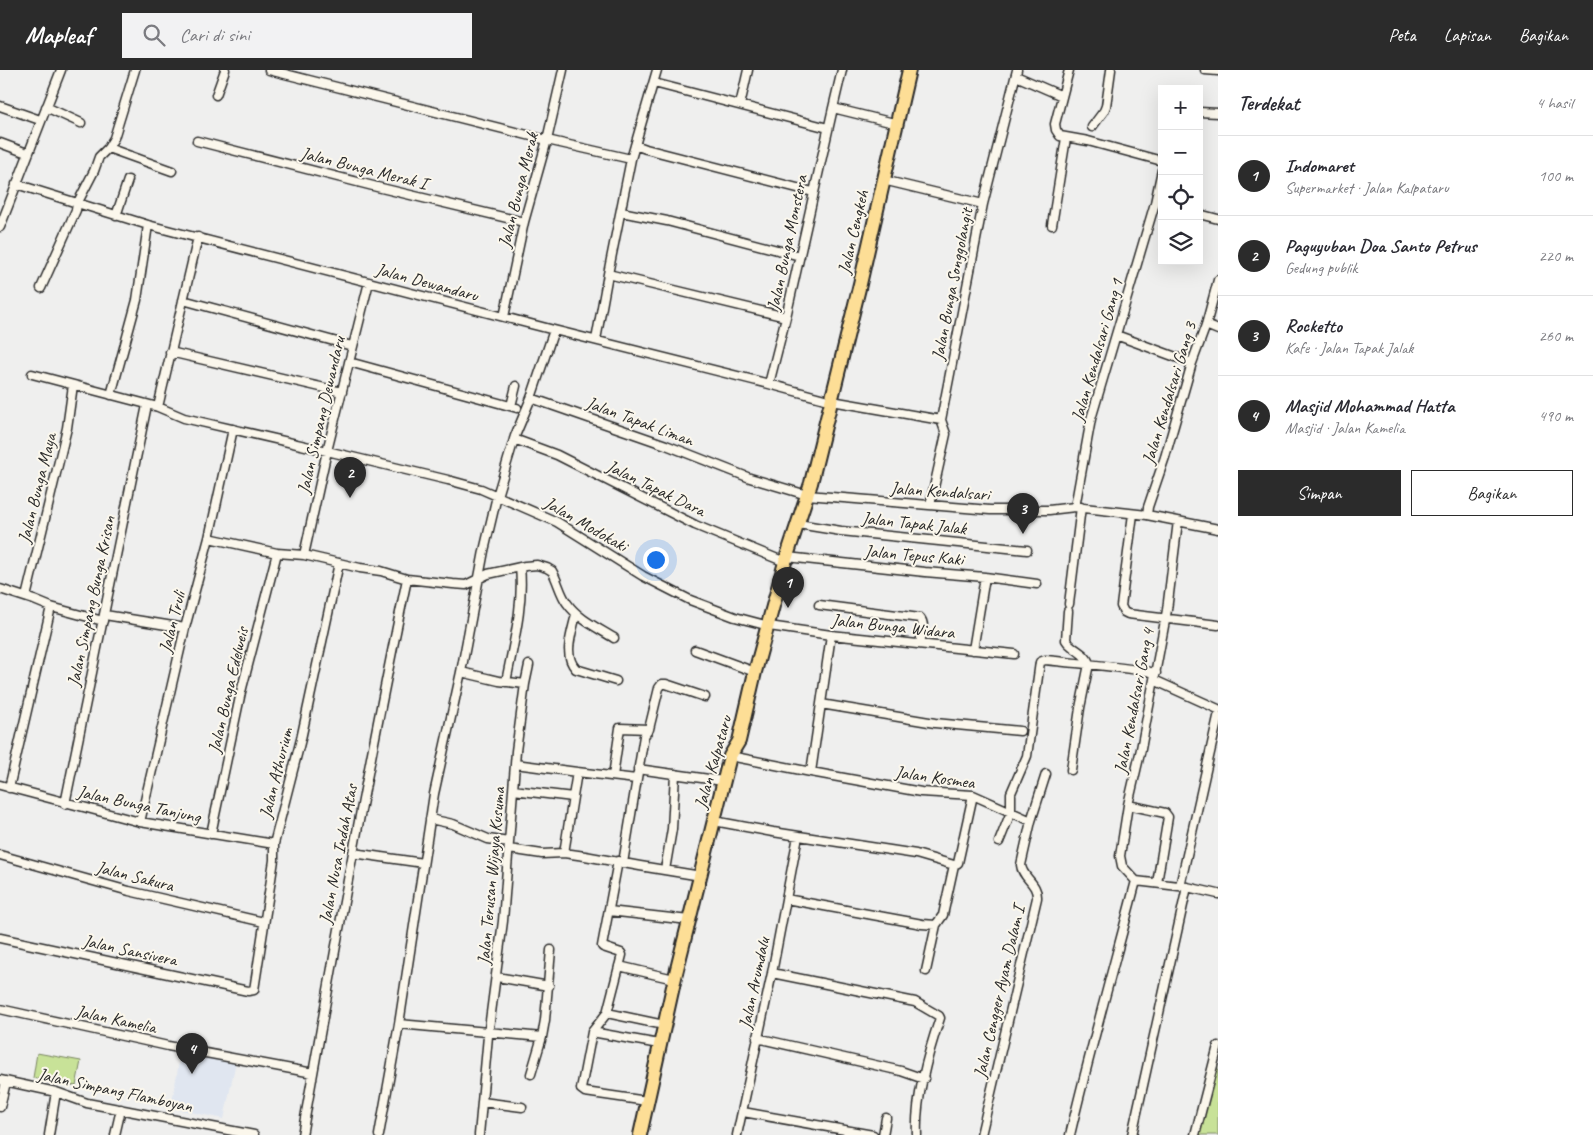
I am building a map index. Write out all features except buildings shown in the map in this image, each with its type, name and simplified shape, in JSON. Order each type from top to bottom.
[{"type":"main road","name":"Jalan Cengkeh","points":[[832,401],[883,180],[898,124],[909,70]]},
{"type":"main road","name":"Jalan Kalpataru","points":[[640,1135],[674,979],[723,781],[730,756],[739,741],[755,672],[786,559],[807,496],[832,401]]},
{"type":"street","points":[[0,227],[27,153],[61,70]]},
{"type":"street","points":[[41,288],[99,157],[114,138],[135,70]]},
{"type":"street","points":[[216,95],[225,70]]},
{"type":"street","points":[[269,70],[547,140],[631,159]]},
{"type":"street","name":"Jalan Bunga Merak","points":[[504,317],[524,222],[547,140],[563,70]]},
{"type":"street","points":[[596,340],[631,159],[658,70]]},
{"type":"street","points":[[740,105],[748,70]]},
{"type":"street","name":"Jalan Bunga Monstera","points":[[769,384],[842,70]]},
{"type":"street","points":[[1069,70],[1055,124],[1060,136],[1088,141],[1158,160]]},
{"type":"street","points":[[1092,127],[1106,106],[1111,70]]},
{"type":"street","points":[[1206,70],[1218,71]]},
{"type":"street","points":[[1016,73],[1062,96]]},
{"type":"street","name":"Jalan Bunga Songgolangit","points":[[930,505],[946,434],[941,420],[983,204],[1016,73]]},
{"type":"street","points":[[654,83],[828,128]]},
{"type":"street","points":[[46,107],[81,123]]},
{"type":"street","points":[[833,108],[898,124]]},
{"type":"street","points":[[1,109],[40,120]]},
{"type":"street","points":[[1203,112],[1218,113]]},
{"type":"street","points":[[1052,225],[1070,139]]},
{"type":"street","name":"Jalan Bunga Merak I","points":[[198,141],[524,222]]},
{"type":"street","points":[[0,143],[27,153]]},
{"type":"street","points":[[635,145],[813,192]]},
{"type":"street","points":[[108,148],[172,171]]},
{"type":"street","points":[[116,216],[128,180]]},
{"type":"street","points":[[883,180],[983,204]]},
{"type":"street","name":"Jalan Dewandaru","points":[[16,184],[116,216],[832,401],[941,420]]},
{"type":"street","name":"Jalan Kendalsari Gang 1","points":[[1090,664],[1087,658],[1066,640],[1084,460],[1091,419],[1158,203]]},
{"type":"street","points":[[620,212],[667,221],[800,256]]},
{"type":"street","points":[[1203,215],[1218,219]]},
{"type":"street","points":[[112,395],[137,300],[148,224]]},
{"type":"street","points":[[158,407],[198,237]]},
{"type":"street","points":[[608,274],[786,317]]},
{"type":"street","name":"Jalan Kendalsari Gang 3","points":[[1147,515],[1148,506],[1165,457],[1192,363],[1206,325],[1218,280]]},
{"type":"street","name":"Jalan Simpang Dewandaru","points":[[304,555],[352,346],[369,282]]},
{"type":"street","points":[[183,300],[352,346]]},
{"type":"street","points":[[1206,325],[1218,330]]},
{"type":"street","points":[[379,1135],[399,1024],[430,819],[479,578],[497,496],[514,439],[531,398],[554,330]]},
{"type":"street","points":[[1116,335],[1192,363]]},
{"type":"street","points":[[170,352],[342,392]]},
{"type":"street","points":[[349,362],[514,407],[516,386]]},
{"type":"street","name":"Jalan Modokaki","points":[[32,374],[158,407],[184,418],[481,489],[557,522],[642,576],[690,600],[720,612],[769,626]]},
{"type":"street","name":"Jalan Bunga Maya","points":[[26,597],[67,428],[73,385]]},
{"type":"street","name":"Jalan Tapak Liman","points":[[531,398],[666,445],[750,478],[807,496]]},
{"type":"street","name":"Jalan Simpang Bunga Krisan","points":[[65,804],[147,405]]},
{"type":"street","name":"Jalan Truli","points":[[140,822],[185,628],[209,538],[233,429]]},
{"type":"street","name":"Jalan Tapak Dara","points":[[514,439],[557,456],[695,525],[786,559]]},
{"type":"street","name":"Jalan Kendalsari","points":[[807,496],[990,510],[1049,510],[1078,507],[1147,515],[1218,529]]},
{"type":"street","points":[[1133,514],[1122,609],[1128,614],[1218,623]]},
{"type":"street","name":"Jalan Kendalsari Gang 4","points":[[1136,880],[1120,862],[1128,805],[1141,749],[1165,619],[1178,521]]},
{"type":"street","name":"Jalan Tapak Jalak","points":[[798,524],[841,531],[1027,550]]},
{"type":"street","points":[[209,538],[381,571],[407,580],[466,585],[493,572],[538,565],[552,571],[566,603],[576,614],[614,638]]},
{"type":"street","name":"Jalan Bunga Edelweis","points":[[211,834],[241,692],[276,552]]},
{"type":"street","name":"Jalan Tepus Kaki","points":[[786,559],[985,577],[1037,584]]},
{"type":"street","name":"Jalan Athurium","points":[[253,991],[274,860],[274,844],[301,739],[339,563]]},
{"type":"street","points":[[506,682],[520,605],[520,567]]},
{"type":"street","points":[[973,650],[985,577]]},
{"type":"street","name":"Jalan Nusa Indah Atas","points":[[302,1135],[385,684],[407,580]]},
{"type":"street","points":[[0,598],[1,589],[51,607],[104,618],[185,628]]},
{"type":"street","points":[[819,605],[920,618],[923,620],[920,644]]},
{"type":"street","points":[[9,788],[51,607]]},
{"type":"street","points":[[576,614],[569,648],[573,666],[576,669],[616,682]]},
{"type":"street","name":"Jalan Bunga Widara","points":[[769,626],[831,635],[1014,654]]},
{"type":"street","points":[[811,772],[831,635]]},
{"type":"street","points":[[695,650],[755,672]]},
{"type":"street","points":[[999,842],[1009,811],[1012,793],[1028,756],[1039,664],[1041,661],[1136,669],[1155,676],[1218,709]]},
{"type":"street","points":[[1071,770],[1080,708],[1090,664]]},
{"type":"street","name":"Jalan Terusan Wijaya Kusuma","points":[[479,1135],[489,1032],[503,921],[515,764],[529,665]]},
{"type":"street","points":[[461,672],[506,682],[525,684]]},
{"type":"street","points":[[647,1101],[581,1090],[592,1032],[607,1013],[622,954],[602,947],[644,736],[649,729],[659,688],[662,684],[666,684],[705,697]]},
{"type":"street","points":[[821,704],[935,723],[1020,731]]},
{"type":"street","points":[[1132,1135],[1218,717]]},
{"type":"street","points":[[613,776],[620,728],[649,729]]},
{"type":"street","name":"Jalan Kosmea","points":[[730,756],[921,792],[973,795],[1032,820]]},
{"type":"street","points":[[515,764],[636,779]]},
{"type":"street","points":[[638,769],[723,781]]},
{"type":"street","points":[[564,853],[577,772]]},
{"type":"street","points":[[665,870],[672,829],[675,774]]},
{"type":"street","name":"Jalan Cengger Ayam Dalam I","points":[[981,1135],[1038,895],[1035,886],[1021,869],[1032,820],[1046,774]]},
{"type":"street","name":"Jalan Bunga Tanjung","points":[[0,785],[65,804],[140,822],[274,844]]},
{"type":"street","points":[[514,790],[573,797]]},
{"type":"street","points":[[926,971],[936,924],[943,915],[954,865],[958,863],[973,795]]},
{"type":"street","points":[[1128,805],[1164,813],[1168,816],[1157,883]]},
{"type":"street","points":[[430,819],[452,824],[509,846],[542,854],[564,853],[701,876]]},
{"type":"street","points":[[714,821],[916,854],[954,865]]},
{"type":"street","name":"Jalan Arumdalu","points":[[737,1135],[772,973],[798,836]]},
{"type":"street","points":[[354,853],[423,863]]},
{"type":"street","name":"Jalan Sakura","points":[[0,855],[129,891],[264,922]]},
{"type":"street","points":[[1070,1135],[1136,880],[1184,886],[1218,894]]},
{"type":"street","points":[[786,899],[922,924],[936,924]]},
{"type":"street","points":[[609,911],[689,920]]},
{"type":"street","name":"Jalan Sansivera","points":[[0,938],[253,991]]},
{"type":"street","points":[[531,1074],[542,1037],[549,986],[550,950]]},
{"type":"street","points":[[619,966],[674,979]]},
{"type":"street","points":[[772,973],[915,1002],[939,1016],[940,1018],[927,1058],[917,1112],[917,1135]]},
{"type":"street","points":[[497,977],[549,986]]},
{"type":"street","name":"Jalan Kamelia","points":[[0,1009],[168,1046],[314,1073]]},
{"type":"street","points":[[607,1013],[664,1025]]},
{"type":"street","points":[[399,1024],[542,1037]]},
{"type":"street","points":[[592,1032],[659,1044]]},
{"type":"street","points":[[758,1038],[924,1078]]},
{"type":"street","points":[[1195,1135],[1218,1046]]},
{"type":"street","points":[[0,1107],[3,1081]]},
{"type":"street","name":"Jalan Simpang Flamboyan","points":[[3,1081],[56,1092],[87,1103],[225,1132],[254,1135]]},
{"type":"street","points":[[50,1135],[56,1092]]},
{"type":"street","points":[[482,1102],[522,1107]]},
{"type":"street","points":[[115,1135],[121,1109]]},
{"type":"street","points":[[743,1112],[873,1135]]},
{"type":"street","points":[[883,1135],[886,1118]]},
{"type":"shaded area","points":[[181,1051],[236,1061],[224,1119],[171,1108]]},
{"type":"green space","points":[[37,1053],[81,1061],[76,1086],[33,1078]]},
{"type":"green space","points":[[1218,1064],[1218,1135],[1198,1135]]},
{"type":"place","name":"Paguyuban Doa Santo Petrus","points":[[350,498]]},
{"type":"place","name":"Rocketto","points":[[1023,534]]},
{"type":"place","name":"Indomaret","points":[[788,608]]},
{"type":"place","name":"Masjid Mohammad Hatta","points":[[192,1074]]}]
